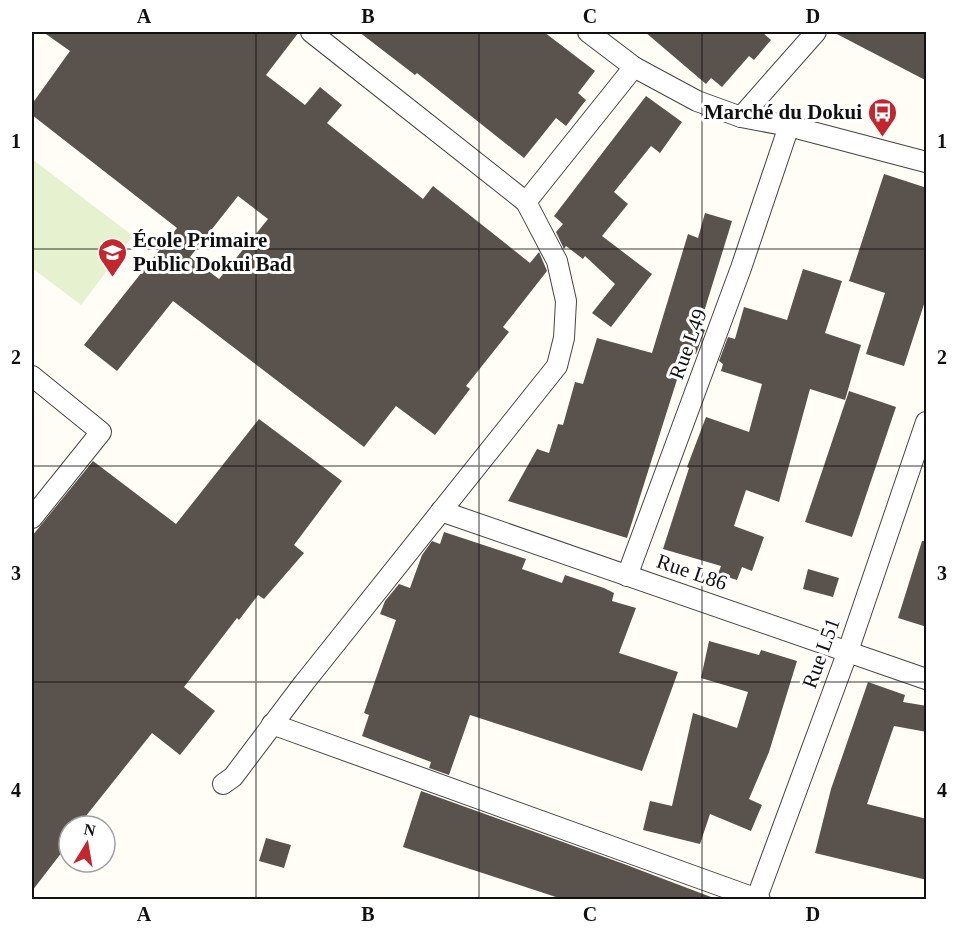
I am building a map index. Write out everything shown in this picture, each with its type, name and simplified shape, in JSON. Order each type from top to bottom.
[{"type":"street","points":[[223,784],[233,777],[272,724],[557,366],[564,338],[566,301],[557,261],[526,202],[311,32]]},
{"type":"street","points":[[588,32],[634,68],[698,101],[741,117],[789,126],[927,162]]},
{"type":"street","points":[[741,117],[816,32]]},
{"type":"street","points":[[526,202],[634,68]]},
{"type":"street","name":"Rue L49","points":[[627,576],[741,268],[789,126]]},
{"type":"street","points":[[32,376],[101,432],[32,518]]},
{"type":"street","name":"Rue L51","points":[[758,899],[848,651],[927,422]]},
{"type":"street","name":"Rue L86","points":[[441,511],[927,679]]},
{"type":"street","points":[[272,724],[758,899]]},
{"type":"green space","points":[[32,159],[133,236],[81,305],[32,268]]},
{"type":"building","points":[[43,32],[299,32],[266,75],[305,105],[320,87],[342,105],[327,123],[423,199],[433,186],[530,263],[539,252],[547,271],[503,327],[509,332],[466,386],[470,389],[435,435],[396,406],[364,447],[173,301],[117,371],[84,345],[177,228],[32,115],[32,104],[70,51]],"holes":[[[238,196],[268,219],[219,279],[190,257]]]},
{"type":"building","points":[[359,32],[544,32],[595,71],[578,93],[586,100],[566,126],[556,118],[524,158],[417,73],[415,75]]},
{"type":"building","points":[[645,32],[762,32],[771,40],[754,60],[749,56],[722,87],[711,78],[706,84]]},
{"type":"building","points":[[833,32],[927,32],[927,81]]},
{"type":"building","points":[[646,96],[682,122],[660,153],[651,146],[614,192],[628,204],[602,236],[652,274],[611,327],[592,313],[615,284],[585,256],[583,259],[566,246],[564,249],[556,232],[563,224],[554,216]]},
{"type":"building","points":[[884,174],[927,188],[927,295],[904,366],[866,354],[885,293],[849,281]]},
{"type":"building","points":[[705,213],[732,221],[699,328],[705,330],[696,354],[686,351],[627,538],[508,501],[537,449],[549,453],[558,424],[563,425],[575,382],[583,384],[597,338],[652,353],[688,234],[698,238]]},
{"type":"building","points":[[803,269],[842,281],[825,333],[861,345],[845,400],[810,389],[779,502],[746,490],[734,526],[764,537],[752,571],[742,567],[737,580],[718,574],[721,566],[663,549],[689,468],[687,467],[706,417],[749,432],[762,384],[721,371],[723,364],[719,361],[728,337],[735,339],[744,307],[787,320]]},
{"type":"building","points":[[849,391],[896,407],[852,537],[805,522]]},
{"type":"building","points":[[259,419],[342,481],[294,545],[304,553],[264,599],[258,595],[239,620],[237,618],[184,687],[215,711],[180,755],[152,733],[88,814],[57,814],[57,859],[32,891],[32,536],[93,461],[176,524]]},
{"type":"building","points":[[444,532],[526,559],[522,569],[562,583],[565,575],[604,588],[614,593],[612,601],[636,608],[619,653],[678,672],[642,771],[470,715],[449,775],[429,768],[431,762],[362,736],[369,715],[364,713],[396,620],[380,614],[385,601],[399,584],[410,588],[422,555],[432,541],[440,544]]},
{"type":"building","points":[[922,541],[927,541],[927,627],[898,618]]},
{"type":"building","points":[[808,569],[839,578],[833,597],[803,589]]},
{"type":"building","points":[[709,641],[759,655],[761,650],[797,661],[769,752],[749,799],[762,805],[751,831],[710,814],[700,844],[643,830],[650,801],[672,806],[693,713],[737,728],[748,692],[701,678]]},
{"type":"building","points":[[868,682],[905,695],[903,702],[927,706],[927,732],[894,726],[867,804],[927,819],[927,880],[815,853],[831,789]]},
{"type":"building","points":[[421,791],[624,864],[711,897],[711,900],[565,900],[403,847]]},
{"type":"building","points":[[266,838],[291,845],[284,868],[259,861]]},
{"type":"place","name":"Marché du Dokui","points":[[883,138]]},
{"type":"place","name":"École Primaire Public Dokui Bad","points":[[112,278]]}]
